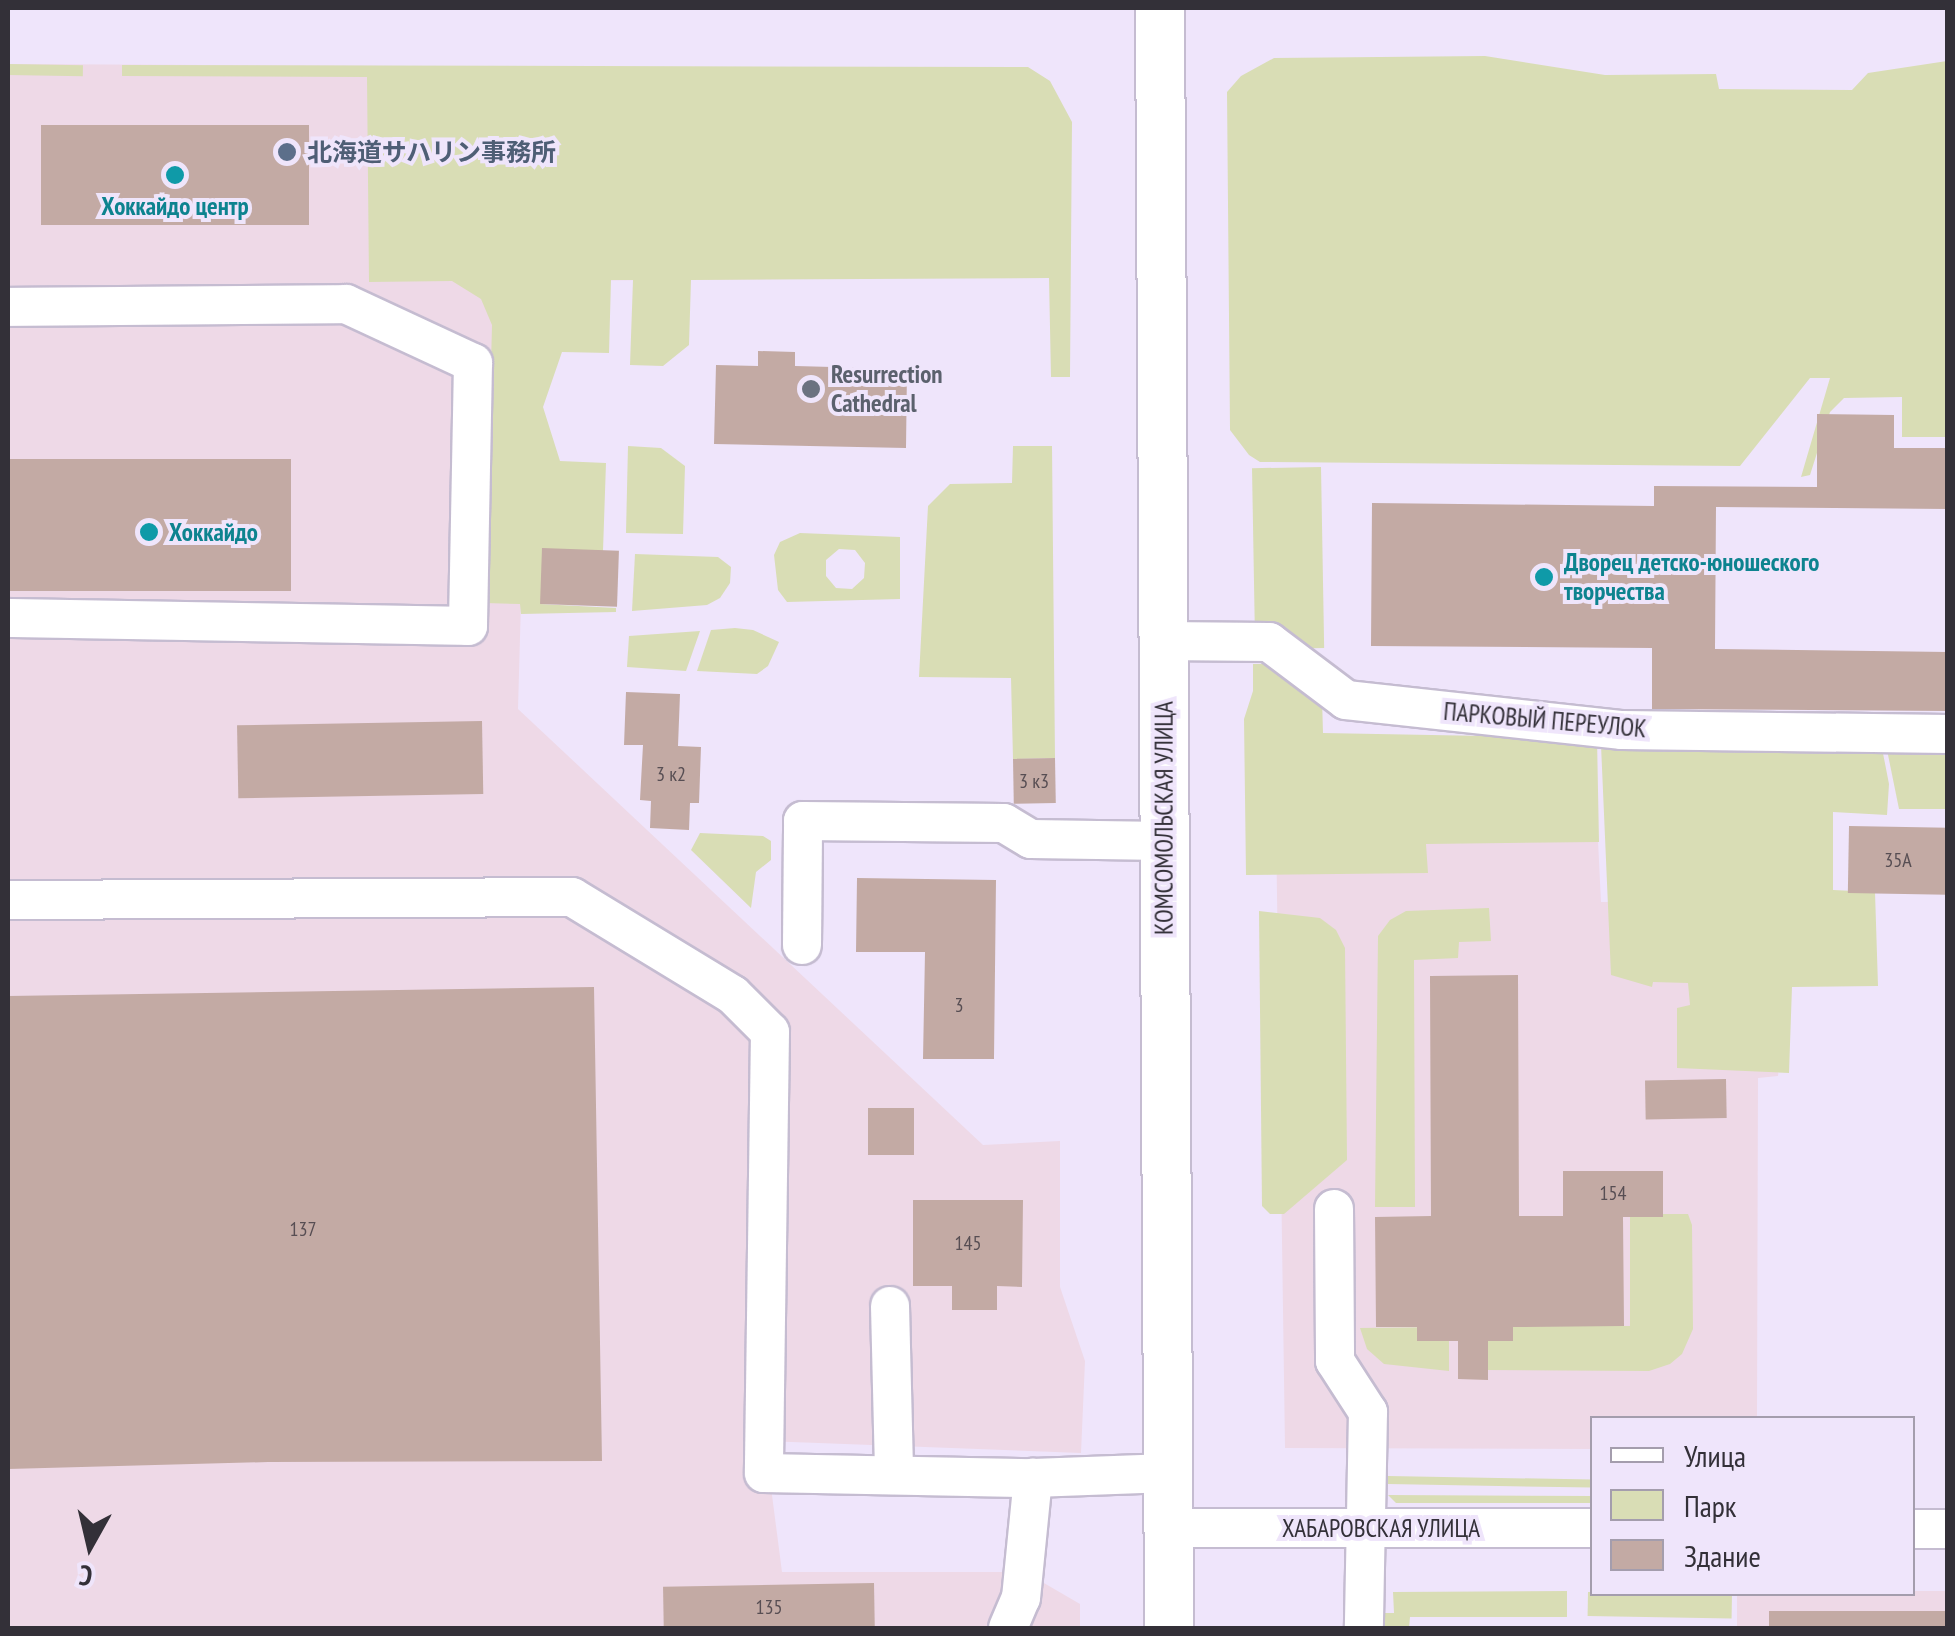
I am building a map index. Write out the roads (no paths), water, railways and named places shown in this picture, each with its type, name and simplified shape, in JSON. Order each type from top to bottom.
[{"type":"main road","name":"КОМСОМОЛЬСКАЯ УЛИЦА","points":[[1160,8],[1169,1628]]},
{"type":"street","points":[[8,307],[346,304],[473,363],[468,626],[8,618]]},
{"type":"street","name":"ПАРКОВЫЙ ПЕРЕУЛОК","points":[[1162,641],[1268,642],[1346,700],[1622,730],[1948,734]]},
{"type":"street","points":[[802,945],[802,821],[1004,823],[1031,838],[1164,840]]},
{"type":"street","points":[[8,900],[572,897],[733,994],[770,1032],[764,1473],[1032,1478],[1169,1473]]},
{"type":"street","points":[[1334,1210],[1335,1361],[1368,1412],[1364,1628]]},
{"type":"street","points":[[890,1306],[894,1475]]},
{"type":"street","points":[[1008,1628],[1023,1585],[1032,1478]]},
{"type":"street","name":"ХАБАРОВСКАЯ УЛИЦА","points":[[1169,1528],[1590,1528]]},
{"type":"street","points":[[1915,1529],[1948,1529]]},
{"type":"place","name":"北海道サハリン事務所","points":[[287,152]]},
{"type":"place","name":"Хоккайдо центр","points":[[175,175]]},
{"type":"place","name":"Resurrection Cathedral","points":[[811,389]]},
{"type":"place","name":"Хоккайдо","points":[[149,532]]},
{"type":"place","name":"Дворец детско-юношеского творчества","points":[[1544,577]]}]
